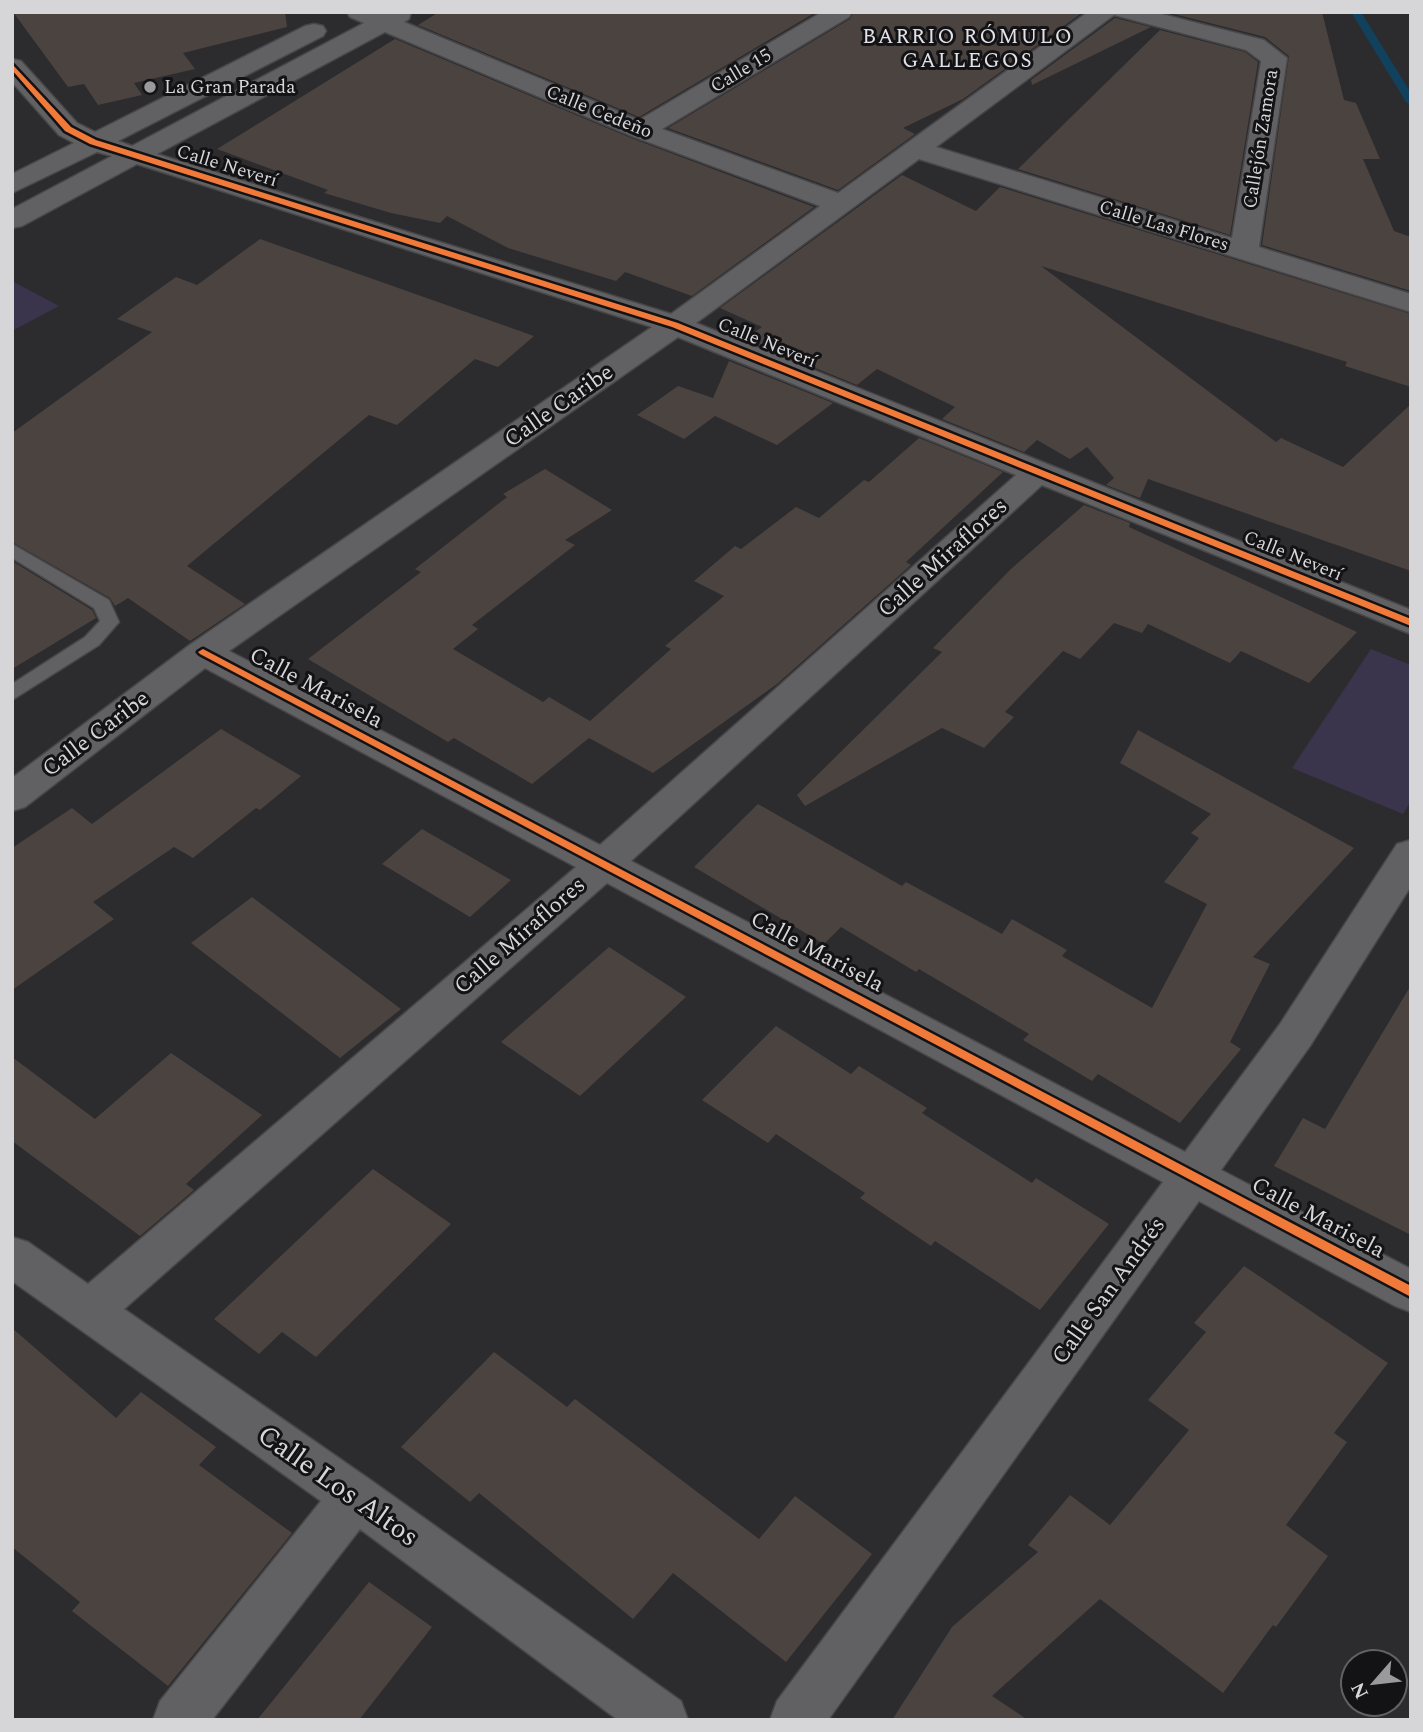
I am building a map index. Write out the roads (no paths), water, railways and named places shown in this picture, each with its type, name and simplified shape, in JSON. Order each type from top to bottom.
[{"type":"street","points":[[12,185],[351,12]]},
{"type":"street","name":"Calle 15","points":[[641,130],[840,12]]},
{"type":"street","name":"Calle Caribe","points":[[12,798],[203,652],[675,324],[918,150],[1104,12]]},
{"type":"street","name":"Callejón Zamora","points":[[1124,12],[1255,45],[1273,58],[1244,251]]},
{"type":"street","points":[[12,220],[135,155],[382,16]]},
{"type":"street","name":"Calle Cedeño","points":[[382,16],[641,130],[841,204]]},
{"type":"street","name":"Calle Neverí","points":[[12,66],[68,129],[93,142],[675,324],[1411,623]]},
{"type":"street","name":"Calle Las Flores","points":[[918,150],[1411,303]]},
{"type":"street","name":"Calle Miraflores","points":[[90,1311],[604,864],[1039,471]]},
{"type":"street","name":"Calle Marisela","points":[[203,652],[1411,1292]]},
{"type":"street","name":"Calle San Andrés","points":[[796,1720],[1295,1035],[1411,854]]},
{"type":"street","name":"Calle Los Altos","points":[[12,1256],[355,1497],[662,1720]]},
{"type":"street","points":[[179,1720],[355,1497]]},
{"type":"lane","points":[[12,550],[102,604],[110,622],[92,641],[12,693]]},
{"type":"waterway","points":[[1356,12],[1411,102]]},
{"type":"place","name":"La Gran Parada","points":[[150,87]]},
{"type":"district","name":"BARRIO RÓMULO GALLEGOS","points":[[968,49]]}]
